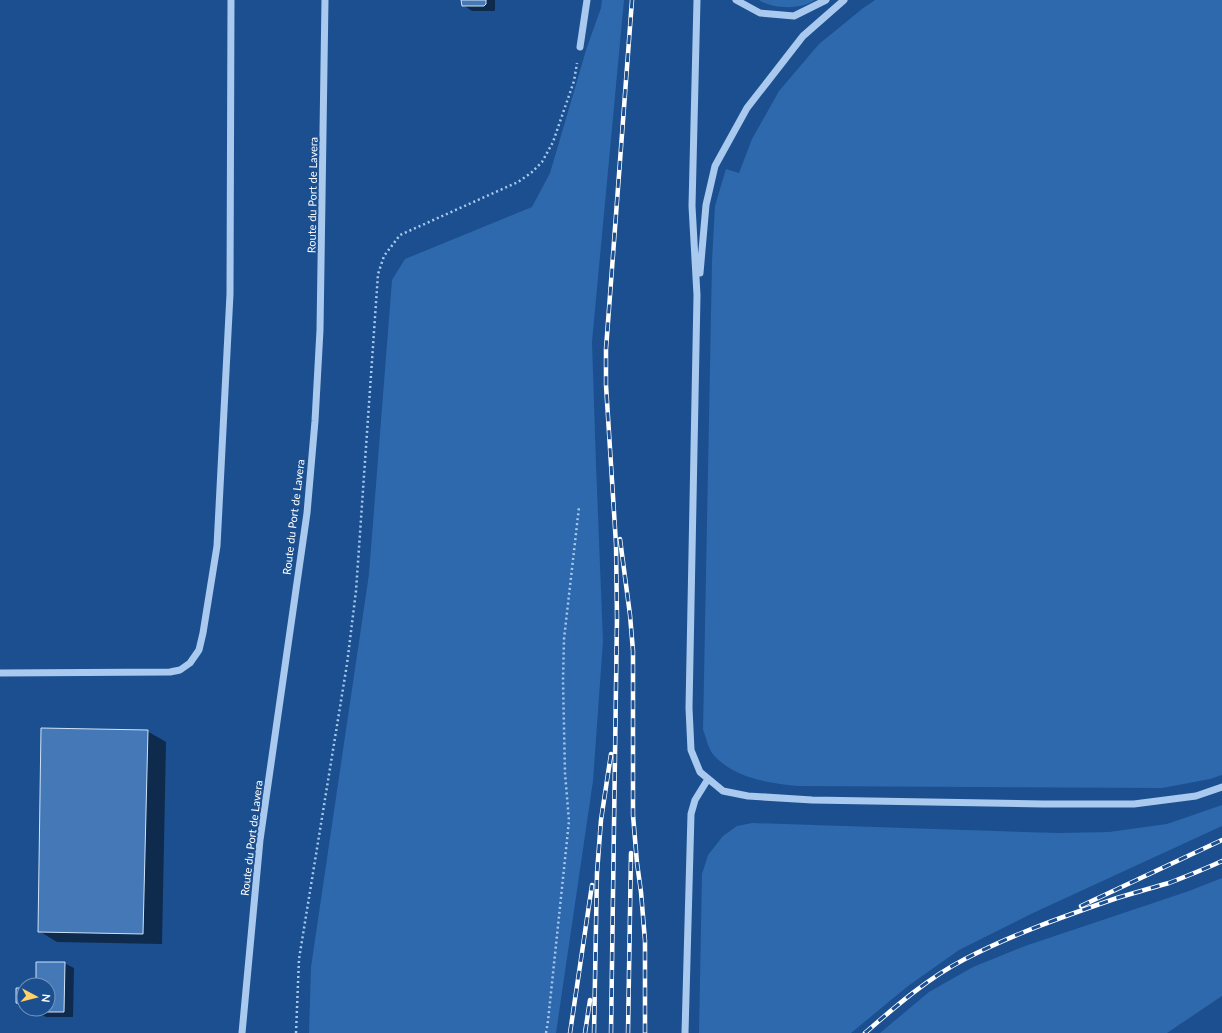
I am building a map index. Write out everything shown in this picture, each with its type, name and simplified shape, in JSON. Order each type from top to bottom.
[{"type":"street","points":[[0,673],[170,672],[180,670],[190,663],[199,650],[203,633],[216,546],[230,294],[231,0]]},
{"type":"street","name":"Route du Port de Lavera","points":[[242,1033],[260,840],[307,513],[315,421],[320,322],[325,0]]},
{"type":"street","points":[[580,47],[587,0]]},
{"type":"street","points":[[697,0],[692,206],[697,295],[689,708],[691,750],[700,772],[723,791],[748,796],[812,800],[1134,804],[1196,796],[1222,787]]},
{"type":"street","points":[[736,0],[760,13],[794,16],[826,0]]},
{"type":"street","points":[[697,295],[706,205],[715,166],[747,108],[803,36],[844,0]]},
{"type":"street","points":[[685,1033],[691,814],[695,800],[708,779]]},
{"type":"path","points":[[296,1033],[298,960],[346,672],[356,591],[378,274],[384,256],[400,235],[518,182],[531,173],[542,162],[553,142],[574,81],[580,47]]},
{"type":"path","points":[[546,1033],[569,821],[565,773],[564,639],[579,507]]},
{"type":"shaded area","points":[[602,0],[624,0],[592,342],[603,641],[593,781],[556,1033],[309,1033],[311,967],[369,574],[392,280],[405,259],[532,207],[550,173],[587,47],[601,8]]},
{"type":"shaded area","points":[[759,0],[815,0],[794,7],[779,7]]},
{"type":"shaded area","points":[[875,0],[1222,0],[1222,775],[1210,779],[1162,788],[798,786],[763,781],[740,774],[720,761],[709,748],[703,730],[712,261],[715,206],[726,169],[739,173],[752,139],[779,91],[819,44]]},
{"type":"shaded area","points":[[1222,805],[1222,826],[1033,913],[959,950],[908,986],[851,1033],[699,1033],[702,874],[708,855],[723,836],[737,826],[752,823],[1058,833],[1109,832],[1167,824]]},
{"type":"shaded area","points":[[1222,878],[1222,996],[1167,1033],[880,1033],[929,992],[973,967],[1025,946],[1189,891]]},
{"type":"building","points":[[461,0],[486,0],[486,4],[484,6],[462,6]]},
{"type":"building","points":[[41,728],[148,730],[143,934],[38,932]]},
{"type":"building","points":[[36,962],[65,962],[64,1012],[56,1012],[56,977],[36,977]]},
{"type":"railway","points":[[611,1033],[617,618],[616,544],[606,385],[606,349],[632,0]]},
{"type":"railway","points":[[620,539],[633,651],[633,815],[645,941],[645,1033]]},
{"type":"railway","points":[[594,1033],[597,873],[601,820],[611,754]]},
{"type":"railway","points":[[1081,906],[1222,840]]},
{"type":"railway","points":[[628,1033],[631,853]]},
{"type":"railway","points":[[865,1033],[925,984],[951,967],[983,950],[1020,933],[1117,898],[1169,883],[1222,861]]},
{"type":"railway","points":[[570,1033],[592,885]]},
{"type":"railway","points":[[585,1033],[590,1000]]}]
